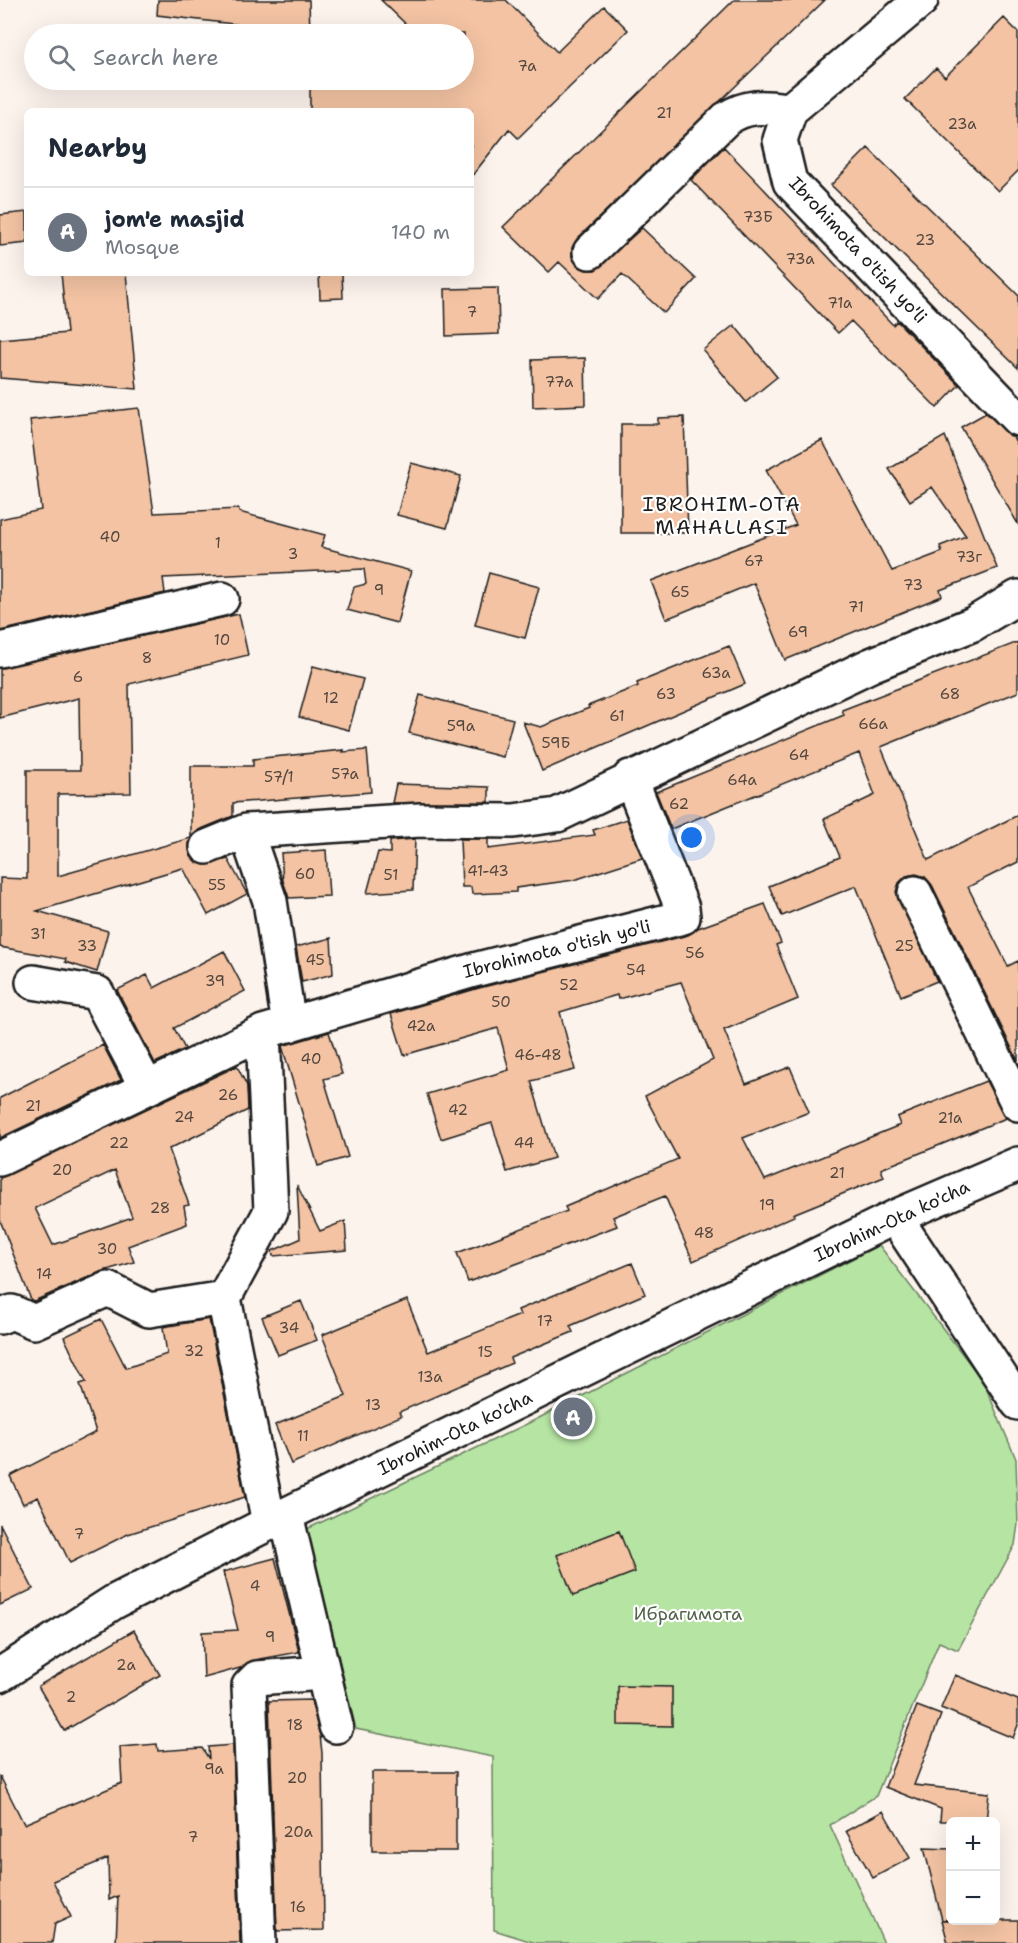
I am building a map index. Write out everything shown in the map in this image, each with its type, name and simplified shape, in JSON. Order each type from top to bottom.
[{"type":"street","points":[[591,252],[726,119],[736,112],[755,105],[790,110],[921,0]]},
{"type":"street","name":"Ibrohimota o'tish yo'li","points":[[790,110],[780,140],[790,182],[1018,419]]},
{"type":"street","points":[[207,847],[246,831],[420,820],[513,821],[557,814],[630,777],[871,665],[973,624],[1018,597]]},
{"type":"street","points":[[0,650],[222,599]]},
{"type":"street","name":"Ibrohimota o'tish yo'li","points":[[0,1159],[276,1028],[474,970],[683,917],[682,908],[630,777]]},
{"type":"street","points":[[246,831],[270,901],[276,1028],[271,1211],[224,1298],[277,1519],[336,1726]]},
{"type":"street","points":[[915,893],[1018,1104]]},
{"type":"street","points":[[33,982],[97,993],[147,1088]]},
{"type":"street","name":"Ibrohim-Ota ko'cha","points":[[0,1675],[114,1602],[277,1519],[895,1217],[1018,1164]]},
{"type":"street","points":[[895,1217],[1018,1403]]},
{"type":"street","points":[[0,1317],[12,1312],[34,1322],[108,1289],[149,1310],[224,1298]]},
{"type":"street","points":[[259,1943],[249,1686],[257,1678],[322,1673]]},
{"type":"green space","name":"Ибрагимота","points":[[879,1245],[983,1381],[1016,1459],[1018,1524],[1015,1545],[958,1650],[939,1642],[876,1796],[830,1825],[884,1943],[536,1943],[494,1930],[493,1757],[356,1729],[307,1529],[535,1420]]},
{"type":"building","points":[[158,0],[309,0],[310,24],[234,24],[157,15]]},
{"type":"building","points":[[381,0],[506,0],[557,52],[604,6],[628,30],[518,138],[509,129],[474,173],[474,108],[310,108],[310,90],[474,90],[474,24],[406,24]]},
{"type":"building","points":[[734,0],[825,0],[577,239],[572,248],[572,257],[577,265],[586,270],[595,270],[642,228],[696,279],[664,313],[622,274],[598,299],[559,262],[549,272],[503,227]]},
{"type":"building","points":[[1004,18],[1018,32],[1018,171],[998,191],[905,99],[936,68],[945,77]]},
{"type":"building","points":[[724,147],[893,325],[897,321],[959,385],[937,408],[851,321],[838,333],[691,180]]},
{"type":"building","points":[[868,148],[1018,295],[1018,368],[831,185]]},
{"type":"building","points":[[24,212],[24,243],[0,246],[0,215]]},
{"type":"building","points":[[61,276],[126,276],[137,389],[0,378],[0,339],[67,333]]},
{"type":"building","points":[[319,276],[342,276],[343,298],[320,299]]},
{"type":"building","points":[[498,288],[499,334],[446,336],[445,289]]},
{"type":"building","points":[[734,325],[777,377],[746,402],[703,350]]},
{"type":"building","points":[[585,358],[586,405],[533,407],[532,360]]},
{"type":"building","points":[[139,408],[154,513],[239,509],[239,512],[325,535],[321,547],[411,571],[397,623],[347,610],[354,587],[366,584],[364,569],[163,578],[165,593],[0,631],[0,519],[41,510],[30,420]]},
{"type":"building","points":[[986,413],[1013,437],[1018,446],[1018,524],[961,427]]},
{"type":"building","points":[[684,417],[688,533],[621,533],[621,424],[658,424],[658,418]]},
{"type":"building","points":[[945,436],[997,568],[940,590],[942,596],[785,660],[754,583],[666,619],[651,581],[796,525],[766,470],[822,440],[892,571],[942,552],[940,546],[966,536],[932,487],[910,501],[889,469]]},
{"type":"building","points":[[411,463],[461,476],[447,528],[397,515]]},
{"type":"building","points":[[489,573],[539,587],[525,638],[475,625]]},
{"type":"building","points":[[239,614],[248,655],[129,684],[131,793],[58,794],[58,876],[191,838],[191,766],[253,766],[253,759],[344,750],[343,752],[367,750],[371,792],[233,803],[233,816],[199,830],[192,836],[189,844],[190,855],[195,861],[204,865],[228,859],[247,894],[208,915],[183,868],[37,911],[108,931],[97,972],[65,962],[66,959],[0,947],[0,878],[27,879],[27,770],[80,770],[79,698],[0,718],[0,668]]},
{"type":"building","points":[[1018,642],[1018,692],[881,747],[928,860],[1018,815],[1018,862],[968,887],[1008,966],[1018,961],[1018,1061],[932,885],[925,877],[916,874],[906,876],[899,883],[896,892],[937,981],[901,996],[856,886],[782,916],[769,886],[840,857],[824,819],[875,795],[859,753],[671,829],[656,792],[844,715],[842,710]]},
{"type":"building","points":[[729,646],[745,684],[542,771],[523,722],[541,727],[638,686],[637,683]]},
{"type":"building","points":[[313,666],[363,679],[349,730],[299,717]]},
{"type":"building","points":[[420,695],[513,719],[503,757],[409,733]]},
{"type":"building","points":[[396,784],[489,787],[489,802],[392,803]]},
{"type":"building","points":[[627,819],[642,858],[574,880],[516,888],[516,892],[472,894],[471,887],[462,887],[460,839],[488,839],[488,849],[595,835],[593,830]]},
{"type":"building","points":[[415,839],[413,890],[367,893],[378,852],[390,853],[390,841]]},
{"type":"building","points":[[326,850],[329,896],[289,898],[283,881],[281,853]]},
{"type":"building","points":[[765,904],[781,943],[776,945],[798,999],[724,1030],[746,1084],[790,1067],[809,1112],[743,1138],[765,1180],[900,1125],[897,1117],[986,1081],[1006,1118],[881,1169],[884,1177],[793,1214],[794,1216],[693,1261],[665,1196],[613,1217],[617,1226],[468,1282],[457,1253],[567,1211],[565,1207],[678,1159],[645,1096],[713,1060],[681,982],[618,999],[617,995],[560,1012],[575,1070],[531,1081],[554,1158],[507,1172],[492,1123],[441,1139],[427,1094],[509,1070],[498,1028],[404,1055],[391,1014],[479,988],[688,935],[698,928]]},
{"type":"building","points":[[331,938],[333,974],[302,982],[296,947]]},
{"type":"building","points":[[224,951],[245,991],[174,1028],[185,1049],[155,1063],[117,990],[147,975],[154,988]]},
{"type":"building","points":[[329,1032],[342,1074],[324,1079],[348,1157],[318,1166],[282,1046]]},
{"type":"building","points":[[103,1045],[121,1080],[0,1138],[0,1098]]},
{"type":"building","points":[[237,1066],[247,1086],[248,1110],[169,1149],[189,1205],[184,1206],[187,1224],[128,1246],[134,1262],[100,1272],[34,1301],[31,1300],[0,1220],[0,1178]],"holes":[[[115,1170],[132,1217],[53,1245],[35,1208]]]},
{"type":"building","points":[[297,1185],[320,1231],[345,1221],[347,1250],[273,1256],[272,1251],[300,1239]]},
{"type":"building","points":[[632,1263],[645,1294],[570,1326],[573,1332],[510,1358],[512,1363],[399,1412],[401,1416],[291,1464],[275,1425],[346,1396],[322,1335],[407,1300],[428,1352],[520,1315],[518,1310]]},
{"type":"building","points":[[301,1301],[317,1340],[278,1355],[262,1317]]},
{"type":"building","points":[[101,1319],[126,1368],[167,1354],[163,1327],[209,1319],[245,1497],[128,1534],[70,1563],[38,1497],[23,1504],[10,1476],[96,1432],[80,1384],[86,1382],[64,1337]]},
{"type":"building","points":[[0,1524],[33,1589],[0,1605]]},
{"type":"building","points":[[619,1531],[635,1572],[573,1596],[557,1555]]},
{"type":"building","points":[[275,1558],[299,1652],[255,1660],[240,1668],[204,1678],[202,1632],[238,1630],[223,1572]]},
{"type":"building","points":[[134,1630],[160,1675],[64,1731],[38,1686]]},
{"type":"building","points":[[955,1675],[1018,1700],[1018,1725],[1013,1738],[941,1708]]},
{"type":"building","points":[[618,1686],[672,1687],[672,1726],[618,1725]]},
{"type":"building","points":[[311,1700],[322,1753],[324,1930],[277,1931],[269,1701]]},
{"type":"building","points":[[917,1706],[941,1715],[914,1785],[989,1793],[986,1817],[946,1817],[946,1821],[940,1821],[941,1809],[885,1787]]},
{"type":"building","points":[[157,1744],[158,1751],[202,1748],[209,1759],[208,1747],[233,1745],[240,1943],[116,1943],[118,1896],[109,1900],[108,1858],[53,1881],[71,1917],[55,1924],[52,1943],[0,1943],[0,1776],[24,1824],[122,1783],[120,1747]]},
{"type":"building","points":[[372,1772],[456,1772],[456,1851],[372,1851]]},
{"type":"building","points":[[883,1811],[910,1858],[873,1878],[846,1831]]},
{"type":"building","points":[[924,1848],[946,1849],[946,1920],[942,1920]]},
{"type":"building","points":[[942,1920],[946,1920],[946,1925],[1000,1925],[1000,1920],[1018,1920],[1018,1943],[948,1943]]},
{"type":"place","name":"jom'e masjid","points":[[573,1417]]},
{"type":"district","name":"IBROHIM-OTA MAHALLASI","points":[[722,516]]}]
